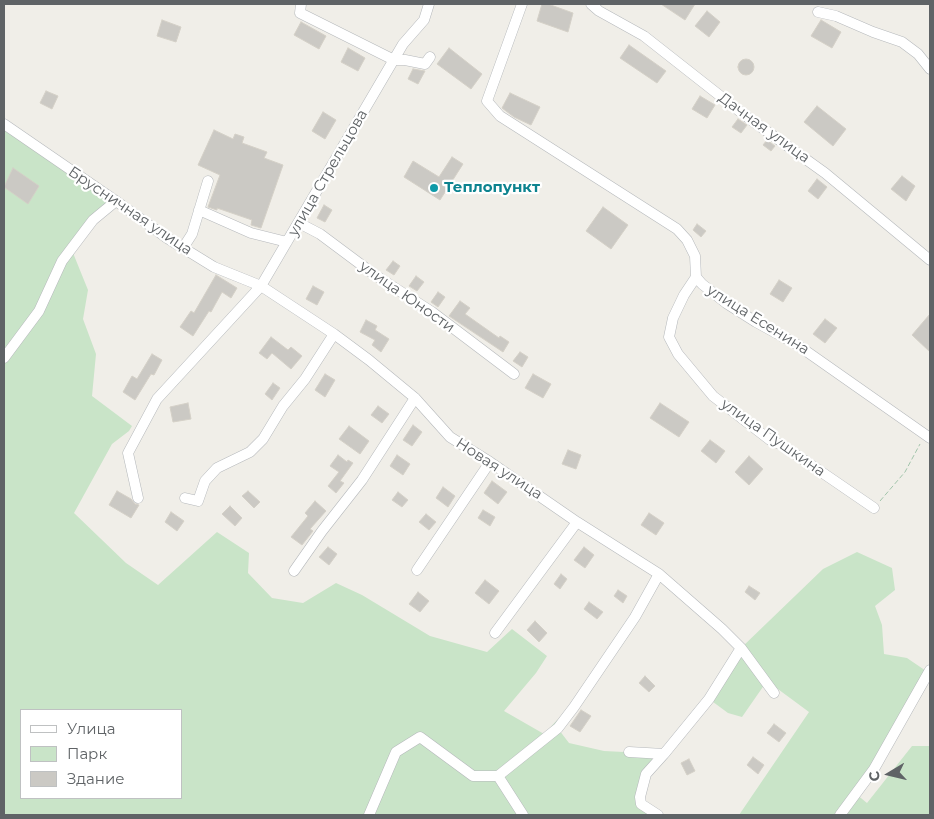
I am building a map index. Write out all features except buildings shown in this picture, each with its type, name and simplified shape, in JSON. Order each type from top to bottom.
[{"type":"street","points":[[301,4],[300,13],[394,60],[406,60],[425,64],[430,57]]},
{"type":"street","name":"улица Стрельцова","points":[[138,498],[128,453],[157,399],[261,286],[403,44],[424,20],[428,4]]},
{"type":"street","name":"улица Есенина","points":[[522,4],[487,101],[500,116],[678,229],[687,240],[695,256],[696,277],[702,284],[726,303],[796,344],[928,436]]},
{"type":"street","name":"Дачная улица","points":[[599,6],[644,36],[747,117],[825,173],[930,260]]},
{"type":"street","points":[[818,12],[836,16],[902,42],[918,54],[930,69]]},
{"type":"street","name":"Брусничная улица","points":[[4,125],[167,238],[214,266],[261,286]]},
{"type":"street","points":[[183,248],[192,234],[208,181]]},
{"type":"street","points":[[4,358],[39,311],[62,261],[93,220],[116,201]]},
{"type":"street","points":[[199,210],[250,233],[288,242]]},
{"type":"street","name":"улица Юности","points":[[299,223],[320,234],[375,275],[432,312],[514,374]]},
{"type":"street","name":"улица Пушкина","points":[[696,277],[684,295],[673,318],[670,337],[678,354],[713,396],[770,440],[782,445],[874,508]]},
{"type":"street","name":"Новая улица","points":[[261,286],[334,334],[369,360],[415,398],[450,437],[659,574],[741,648],[774,693]]},
{"type":"street","points":[[185,498],[198,501],[205,481],[217,468],[250,452],[263,439],[283,406],[305,379],[334,334]]},
{"type":"street","points":[[294,571],[322,531],[362,480],[415,398]]},
{"type":"street","points":[[417,570],[490,462]]},
{"type":"street","points":[[495,633],[577,522]]},
{"type":"street","points":[[369,815],[396,752],[420,737],[473,776],[498,776],[558,728],[635,617],[659,574]]},
{"type":"street","points":[[658,815],[641,804],[640,797],[646,774],[709,699],[736,659],[741,648]]},
{"type":"street","points":[[840,815],[874,769],[930,670]]},
{"type":"street","points":[[629,752],[664,754]]},
{"type":"street","points":[[498,776],[523,815]]},
{"type":"path","points":[[874,508],[905,472],[928,436]]},
{"type":"green space","points":[[4,124],[116,201],[71,248],[88,290],[83,319],[96,354],[92,396],[132,426],[129,431],[112,444],[74,513],[126,563],[158,585],[217,532],[249,553],[248,573],[272,598],[303,603],[336,583],[362,595],[430,636],[487,652],[512,629],[547,656],[536,673],[504,711],[544,734],[558,719],[556,726],[569,743],[604,751],[664,754],[646,774],[640,797],[658,815],[4,815]]},
{"type":"green space","points":[[857,552],[892,568],[895,590],[875,606],[882,625],[884,654],[907,658],[929,673],[856,794],[867,803],[912,746],[930,746],[930,815],[739,815],[809,712],[767,681],[742,717],[728,713],[709,699],[741,648],[823,569]]},
{"type":"place","name":"Теплопункт","points":[[434,188]]}]
